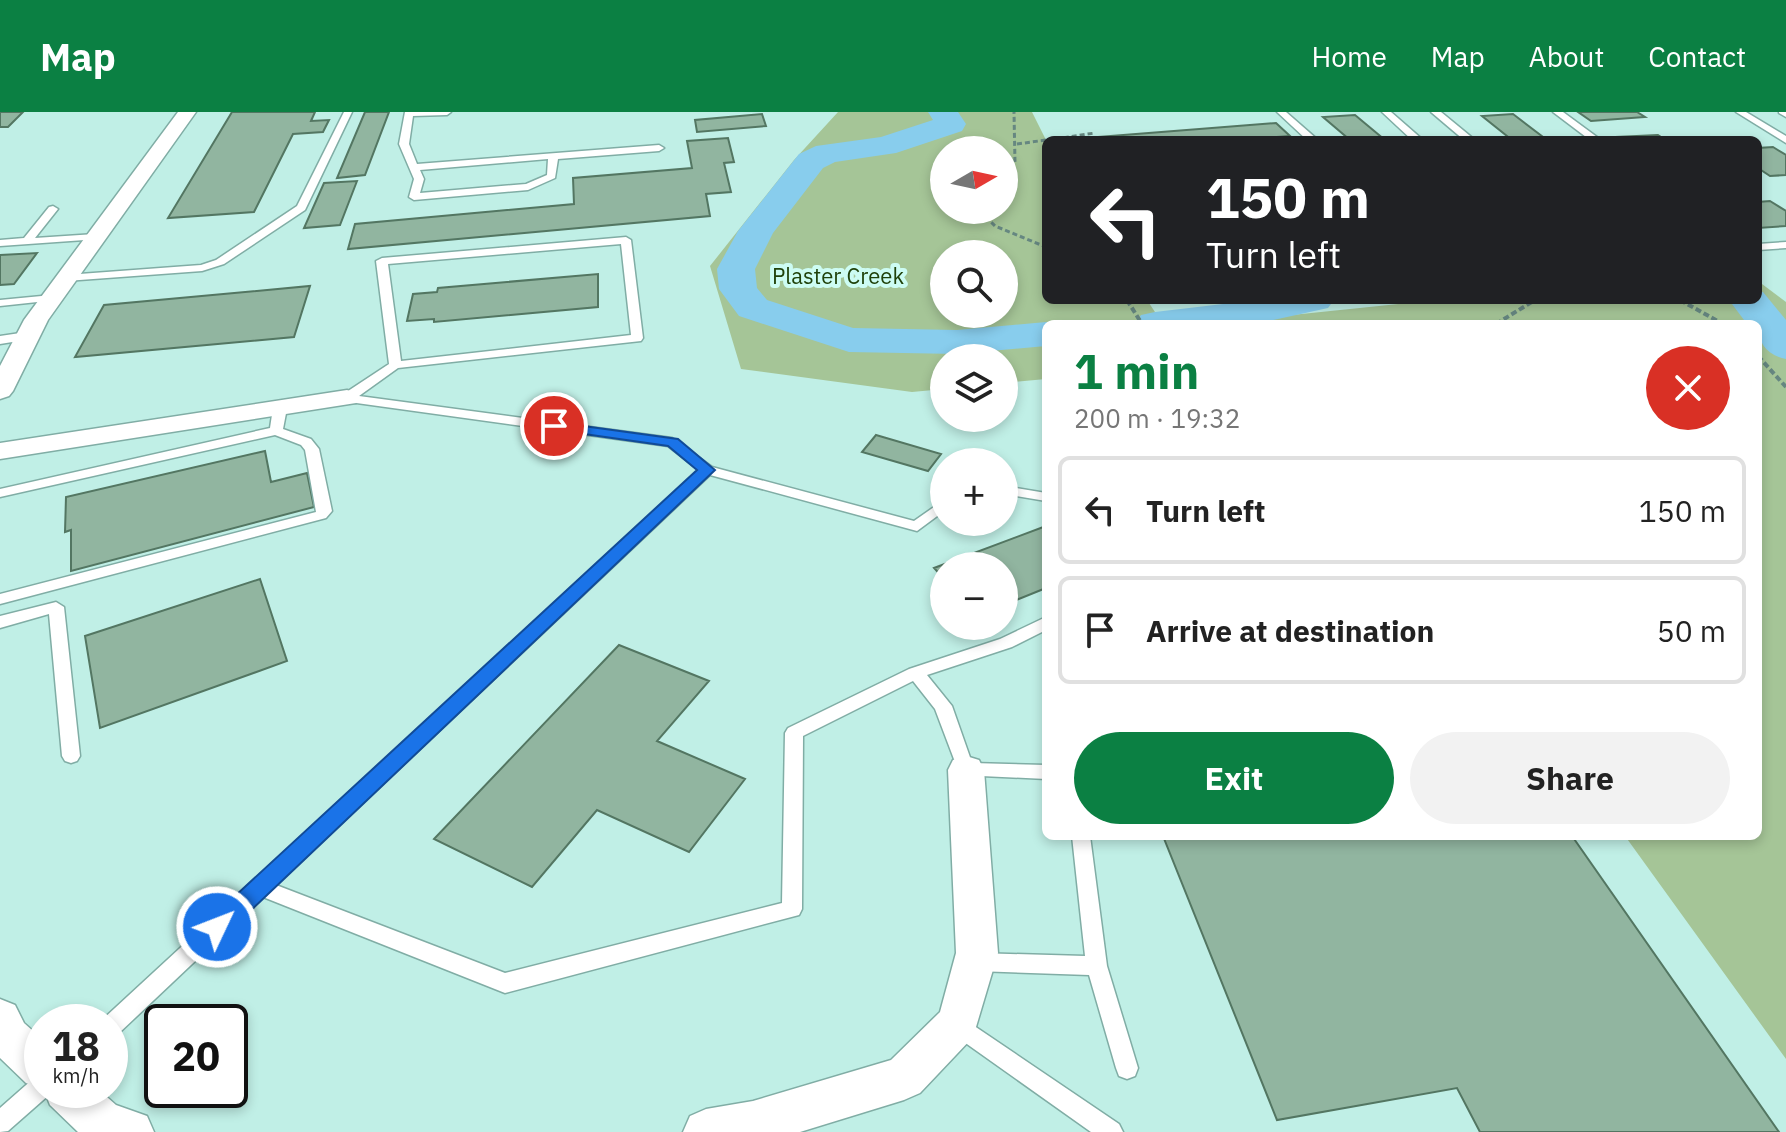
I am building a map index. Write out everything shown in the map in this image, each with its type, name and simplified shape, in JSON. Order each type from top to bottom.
[{"type":"street","points":[[2,382],[52,298],[187,112]]},
{"type":"street","points":[[0,451],[278,420],[347,398]]},
{"type":"street","points":[[706,1132],[753,1124],[904,1078],[957,1025],[977,953],[966,770]]},
{"type":"street","points":[[0,1019],[9,1037],[24,1051]]},
{"type":"street","points":[[86,1108],[104,1125],[131,1132]]},
{"type":"lane","points":[[66,278],[202,268],[220,262],[301,208],[348,112]]},
{"type":"lane","points":[[447,112],[409,113],[404,144],[419,179],[414,197],[528,187],[552,176],[553,156]]},
{"type":"lane","points":[[1281,112],[1308,136]]},
{"type":"lane","points":[[1386,112],[1413,136]]},
{"type":"lane","points":[[1435,112],[1465,136]]},
{"type":"lane","points":[[1557,112],[1590,136]]},
{"type":"lane","points":[[1740,112],[1786,140]]},
{"type":"lane","points":[[416,167],[659,148]]},
{"type":"lane","points":[[27,241],[53,209]]},
{"type":"lane","points":[[0,243],[95,237]]},
{"type":"lane","points":[[347,398],[395,365],[637,338],[626,240],[382,261],[395,365]]},
{"type":"lane","points":[[1762,247],[1786,245]]},
{"type":"lane","points":[[0,303],[52,298]]},
{"type":"lane","points":[[0,340],[27,336]]},
{"type":"lane","points":[[347,398],[672,442],[707,470],[917,526],[930,515]]},
{"type":"lane","points":[[0,493],[278,420],[312,449],[325,511],[321,515],[0,599]]},
{"type":"lane","points":[[128,1010],[707,470]]},
{"type":"lane","points":[[1018,492],[1042,496]]},
{"type":"lane","points":[[0,622],[56,607],[71,756]]},
{"type":"lane","points":[[260,887],[505,983],[792,909],[794,733],[915,673],[1006,643],[1042,625]]},
{"type":"lane","points":[[915,673],[943,706],[966,770],[1042,772]]},
{"type":"lane","points":[[1081,840],[1097,966],[1127,1068]]},
{"type":"lane","points":[[974,962],[1097,966]]},
{"type":"lane","points":[[957,1025],[1111,1132]]},
{"type":"lane","points":[[0,1123],[24,1102]]},
{"type":"path","points":[[1014,112],[1016,136]]},
{"type":"path","points":[[1074,136],[1095,133]]},
{"type":"path","points":[[1018,144],[1042,141]]},
{"type":"path","points":[[993,224],[1042,245]]},
{"type":"path","points":[[1502,320],[1528,304]]},
{"type":"path","points":[[1687,304],[1716,320]]},
{"type":"path","points":[[1762,360],[1786,387]]},
{"type":"green space","name":"Plaster Creek","points":[[838,112],[1032,112],[1044,136],[1042,304],[1150,304],[1155,312],[1150,320],[1042,320],[1042,379],[1018,382],[1018,344],[930,344],[930,390],[912,392],[741,369],[710,266],[794,160]]},
{"type":"green space","points":[[1762,284],[1786,302],[1786,1059],[1628,840],[1762,840],[1762,320],[1242,320],[1398,304],[1762,304]]},
{"type":"building","points":[[0,112],[23,112],[8,127],[0,127]]},
{"type":"building","points":[[232,112],[315,112],[311,121],[329,120],[323,132],[293,134],[254,212],[168,218]]},
{"type":"building","points":[[365,112],[389,112],[365,175],[337,178]]},
{"type":"building","points":[[1578,112],[1637,112],[1645,117],[1591,121]]},
{"type":"building","points":[[762,114],[766,126],[697,132],[695,120]]},
{"type":"building","points":[[1513,114],[1542,136],[1507,136],[1482,116]]},
{"type":"building","points":[[1355,115],[1380,136],[1345,136],[1323,117]]},
{"type":"building","points":[[1276,123],[1290,136],[1111,136]]},
{"type":"building","points":[[728,138],[734,162],[724,163],[731,192],[706,194],[710,216],[348,249],[355,224],[574,204],[573,178],[692,168],[687,141]]},
{"type":"building","points":[[1773,147],[1786,155],[1786,175],[1770,176],[1762,171],[1762,148]]},
{"type":"building","points":[[357,181],[340,225],[304,228],[324,183]]},
{"type":"building","points":[[1770,201],[1786,211],[1786,226],[1762,228],[1762,202]]},
{"type":"building","points":[[37,253],[14,284],[0,285],[0,255]]},
{"type":"building","points":[[598,274],[598,307],[434,322],[434,319],[407,321],[413,294],[437,292],[438,288]]},
{"type":"building","points":[[310,286],[294,337],[75,357],[104,305]]},
{"type":"building","points":[[876,435],[930,451],[930,468],[928,471],[862,452]]},
{"type":"building","points":[[265,451],[271,482],[307,473],[314,507],[71,571],[71,530],[65,532],[66,497]]},
{"type":"building","points":[[1042,528],[1042,590],[1018,599],[1018,552],[977,552]]},
{"type":"building","points":[[260,579],[287,661],[100,728],[85,636]]},
{"type":"building","points":[[619,645],[709,681],[657,741],[745,779],[689,852],[597,810],[532,887],[434,839]]},
{"type":"building","points":[[1165,840],[1575,840],[1779,1132],[1480,1132],[1457,1088],[1277,1120]]},
{"type":"waterway","name":"Plaster Creek","points":[[943,112],[951,124],[885,146],[827,153],[811,161],[756,231],[736,269],[738,289],[753,308],[849,340],[957,342],[1042,334]]},
{"type":"waterway","name":"Plaster Creek","points":[[1199,320],[1232,317],[1295,304]]},
{"type":"waterway","name":"Plaster Creek","points":[[1752,304],[1786,347]]},
{"type":"route","points":[[217,927],[707,470],[672,442],[554,426]]}]
